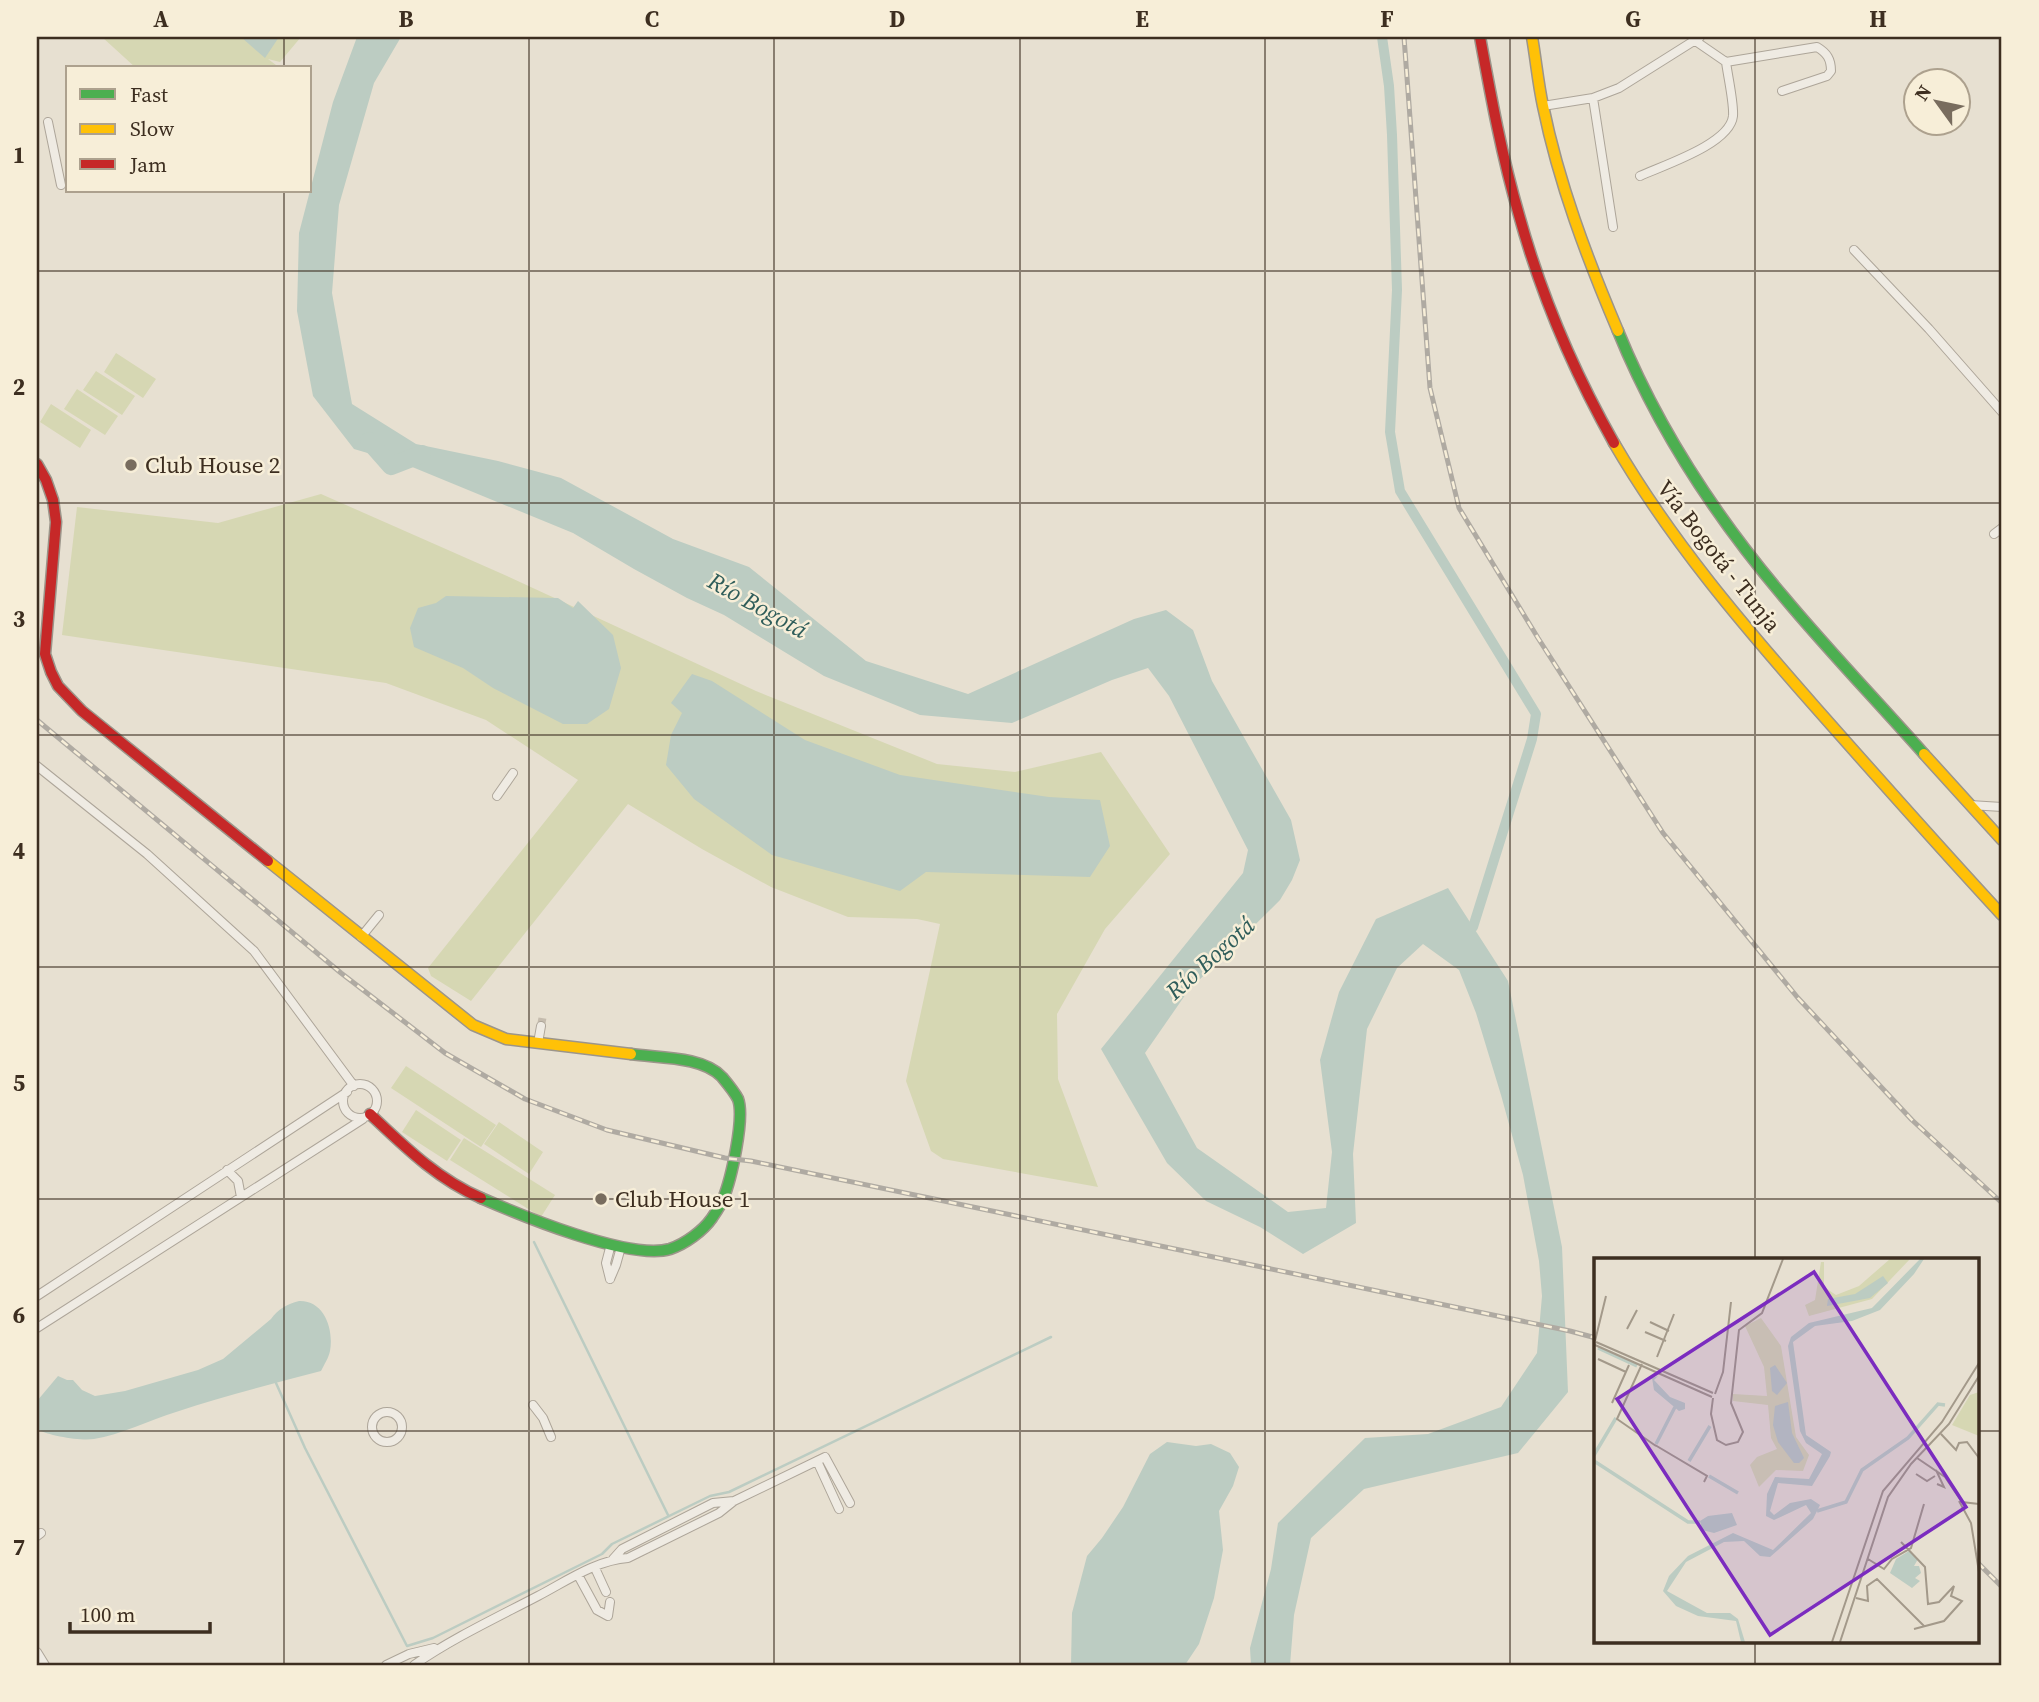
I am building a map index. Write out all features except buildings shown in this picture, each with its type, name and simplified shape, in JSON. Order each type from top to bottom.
[{"type":"main road","name":"Vía Bogotá - Tunja","points":[[1480,37],[1509,177],[1537,273],[1593,404],[1636,482],[1677,544],[1720,598],[1929,837],[2002,915]]},
{"type":"main road","name":"Vía Bogotá - Tunja","points":[[1532,37],[1543,106],[1558,167],[1596,279],[1622,342],[1675,446],[1716,509],[1782,595],[2002,840]]},
{"type":"main road","points":[[37,464],[53,500],[56,522],[45,654],[58,687],[82,711],[473,1025],[506,1039],[701,1063],[720,1076],[738,1100],[739,1133],[723,1200],[711,1220],[694,1236],[670,1249],[645,1252],[534,1221],[460,1189],[366,1117]]},
{"type":"street","points":[[1543,106],[1593,98],[1619,88],[1697,38],[1726,62],[1733,116],[1725,133],[1713,143],[1640,176]]},
{"type":"street","points":[[1726,62],[1817,47],[1828,56],[1831,71],[1826,76],[1782,91]]},
{"type":"street","points":[[1593,98],[1613,227]]},
{"type":"street","points":[[48,122],[61,185]]},
{"type":"street","points":[[1854,250],[2002,412]]},
{"type":"street","points":[[1994,534],[2002,528]]},
{"type":"street","points":[[37,766],[147,854],[254,951],[354,1086]]},
{"type":"street","points":[[496,796],[513,773]]},
{"type":"street","points":[[1969,804],[2002,807]]},
{"type":"street","points":[[361,937],[379,915]]},
{"type":"street","points":[[538,1043],[541,1026]]},
{"type":"street","points":[[37,1296],[354,1086],[367,1086],[375,1094],[377,1105],[366,1117],[37,1328]]},
{"type":"street","points":[[347,1092],[344,1097],[346,1110],[350,1114],[366,1117]]},
{"type":"street","points":[[227,1170],[238,1181],[241,1197]]},
{"type":"street","points":[[533,1405],[543,1418],[551,1437]]},
{"type":"street","points":[[414,1665],[440,1646],[613,1559],[622,1549],[713,1503],[734,1501],[821,1459]]},
{"type":"street","points":[[821,1459],[850,1503]]},
{"type":"street","points":[[821,1459],[839,1509]]},
{"type":"street","points":[[595,1568],[606,1592]]},
{"type":"street","points":[[578,1575],[597,1610],[608,1616],[610,1602]]},
{"type":"street","points":[[386,1665],[409,1654],[440,1646]]},
{"type":"street","points":[[37,1652],[45,1665]]},
{"type":"green space","points":[[102,37],[301,37],[280,62],[268,59],[277,66],[134,66]]},
{"type":"green space","points":[[116,353],[156,379],[143,398],[104,372]]},
{"type":"green space","points":[[96,371],[135,396],[122,415],[83,390]]},
{"type":"green space","points":[[77,389],[118,416],[105,435],[64,409]]},
{"type":"green space","points":[[51,404],[91,430],[80,448],[40,422]]},
{"type":"green space","points":[[321,494],[756,691],[937,764],[1015,772],[1101,752],[1170,854],[1105,929],[1057,1014],[1058,1079],[1098,1187],[943,1159],[931,1151],[906,1081],[940,924],[917,919],[848,917],[771,887],[628,804],[471,1001],[431,976],[428,968],[578,780],[486,720],[386,683],[62,635],[77,507],[218,523]]},
{"type":"green space","points":[[406,1066],[496,1125],[481,1147],[391,1088]]},
{"type":"green space","points":[[416,1110],[461,1140],[447,1161],[402,1132]]},
{"type":"green space","points":[[499,1122],[543,1152],[529,1174],[484,1144]]},
{"type":"green space","points":[[464,1138],[555,1195],[541,1217],[450,1160]]},
{"type":"water","points":[[241,37],[279,37],[265,58]]},
{"type":"water","points":[[357,37],[401,37],[374,83],[339,205],[332,293],[352,404],[416,444],[498,461],[561,478],[673,539],[749,567],[866,661],[968,694],[1134,619],[1166,610],[1193,630],[1212,681],[1291,820],[1300,860],[1280,900],[1188,991],[1145,1053],[1197,1148],[1288,1212],[1326,1208],[1332,1152],[1320,1060],[1339,992],[1376,919],[1448,888],[1508,981],[1562,1247],[1568,1392],[1518,1453],[1364,1489],[1311,1538],[1294,1615],[1290,1665],[1251,1665],[1250,1648],[1271,1569],[1278,1523],[1365,1438],[1428,1434],[1501,1407],[1537,1353],[1542,1296],[1539,1261],[1523,1175],[1476,1013],[1459,970],[1423,944],[1397,968],[1367,1029],[1353,1154],[1356,1223],[1303,1254],[1260,1227],[1206,1201],[1167,1163],[1101,1049],[1243,873],[1248,850],[1169,696],[1148,668],[1112,680],[1012,723],[920,715],[824,676],[724,615],[687,598],[573,533],[405,464],[354,449],[313,396],[297,311],[299,233],[310,192],[312,192],[333,102]]},
{"type":"water","points":[[446,596],[558,598],[573,608],[578,601],[613,635],[621,668],[609,709],[587,724],[563,724],[493,688],[463,668],[414,647],[410,628],[418,608],[436,603]]},
{"type":"water","points":[[692,674],[712,681],[805,740],[900,775],[1049,797],[1100,800],[1110,846],[1090,877],[926,872],[900,891],[772,855],[694,799],[666,765],[671,735],[682,713],[671,703]]},
{"type":"water","points":[[299,1301],[315,1305],[329,1325],[330,1351],[321,1371],[212,1401],[104,1437],[73,1439],[37,1429],[37,1401],[58,1376],[73,1380],[82,1390],[95,1396],[125,1391],[198,1370],[223,1359],[280,1310]]},
{"type":"water","points":[[1167,1442],[1196,1446],[1211,1444],[1230,1453],[1239,1467],[1233,1486],[1219,1511],[1223,1550],[1214,1598],[1199,1644],[1185,1665],[1071,1665],[1072,1613],[1087,1556],[1123,1507],[1150,1454]]},
{"type":"waterway","points":[[1382,37],[1392,135],[1397,290],[1390,432],[1400,491],[1536,714],[1532,739],[1473,927]]},
{"type":"waterway","name":"Río Bogotá","points":[[369,441],[391,466],[422,454]]},
{"type":"waterway","points":[[534,1242],[668,1515]]},
{"type":"waterway","points":[[276,1383],[305,1448],[407,1646],[433,1638],[602,1554],[612,1544],[710,1496],[729,1492],[1051,1337]]},
{"type":"tunnel","points":[[541,1026],[543,1015]]},
{"type":"railway","points":[[1404,37],[1430,388],[1459,508],[1538,638],[1663,833],[1798,998],[1912,1120],[2002,1203]]},
{"type":"railway","points":[[37,720],[341,973],[445,1053],[525,1099],[607,1130],[725,1158],[751,1161],[1594,1337]]},
{"type":"railway","points":[[1980,1565],[2002,1587]]},
{"type":"traffic: fast","points":[[1618,331],[1670,436],[1734,535],[1800,616],[1924,754]]},
{"type":"traffic: fast","points":[[481,1198],[575,1234],[629,1248],[652,1251],[670,1249],[704,1228],[721,1204],[730,1178],[740,1120],[738,1099],[722,1077],[704,1065],[680,1059],[631,1054]]},
{"type":"traffic: slow","points":[[1532,37],[1541,97],[1557,164],[1585,248],[1618,331]]},
{"type":"traffic: slow","points":[[1614,443],[1659,514],[1735,614],[2002,915]]},
{"type":"traffic: slow","points":[[1924,754],[2002,840]]},
{"type":"traffic: slow","points":[[268,861],[473,1025],[506,1039],[631,1054]]},
{"type":"traffic: jam","points":[[1480,37],[1507,171],[1538,274],[1572,361],[1614,443]]},
{"type":"traffic: jam","points":[[37,464],[53,500],[56,522],[45,654],[58,686],[82,711],[268,861]]},
{"type":"traffic: jam","points":[[370,1114],[436,1172],[481,1198]]},
{"type":"place","name":"Club House 2","points":[[131,465]]},
{"type":"place","name":"Club House 1","points":[[601,1199]]}]
